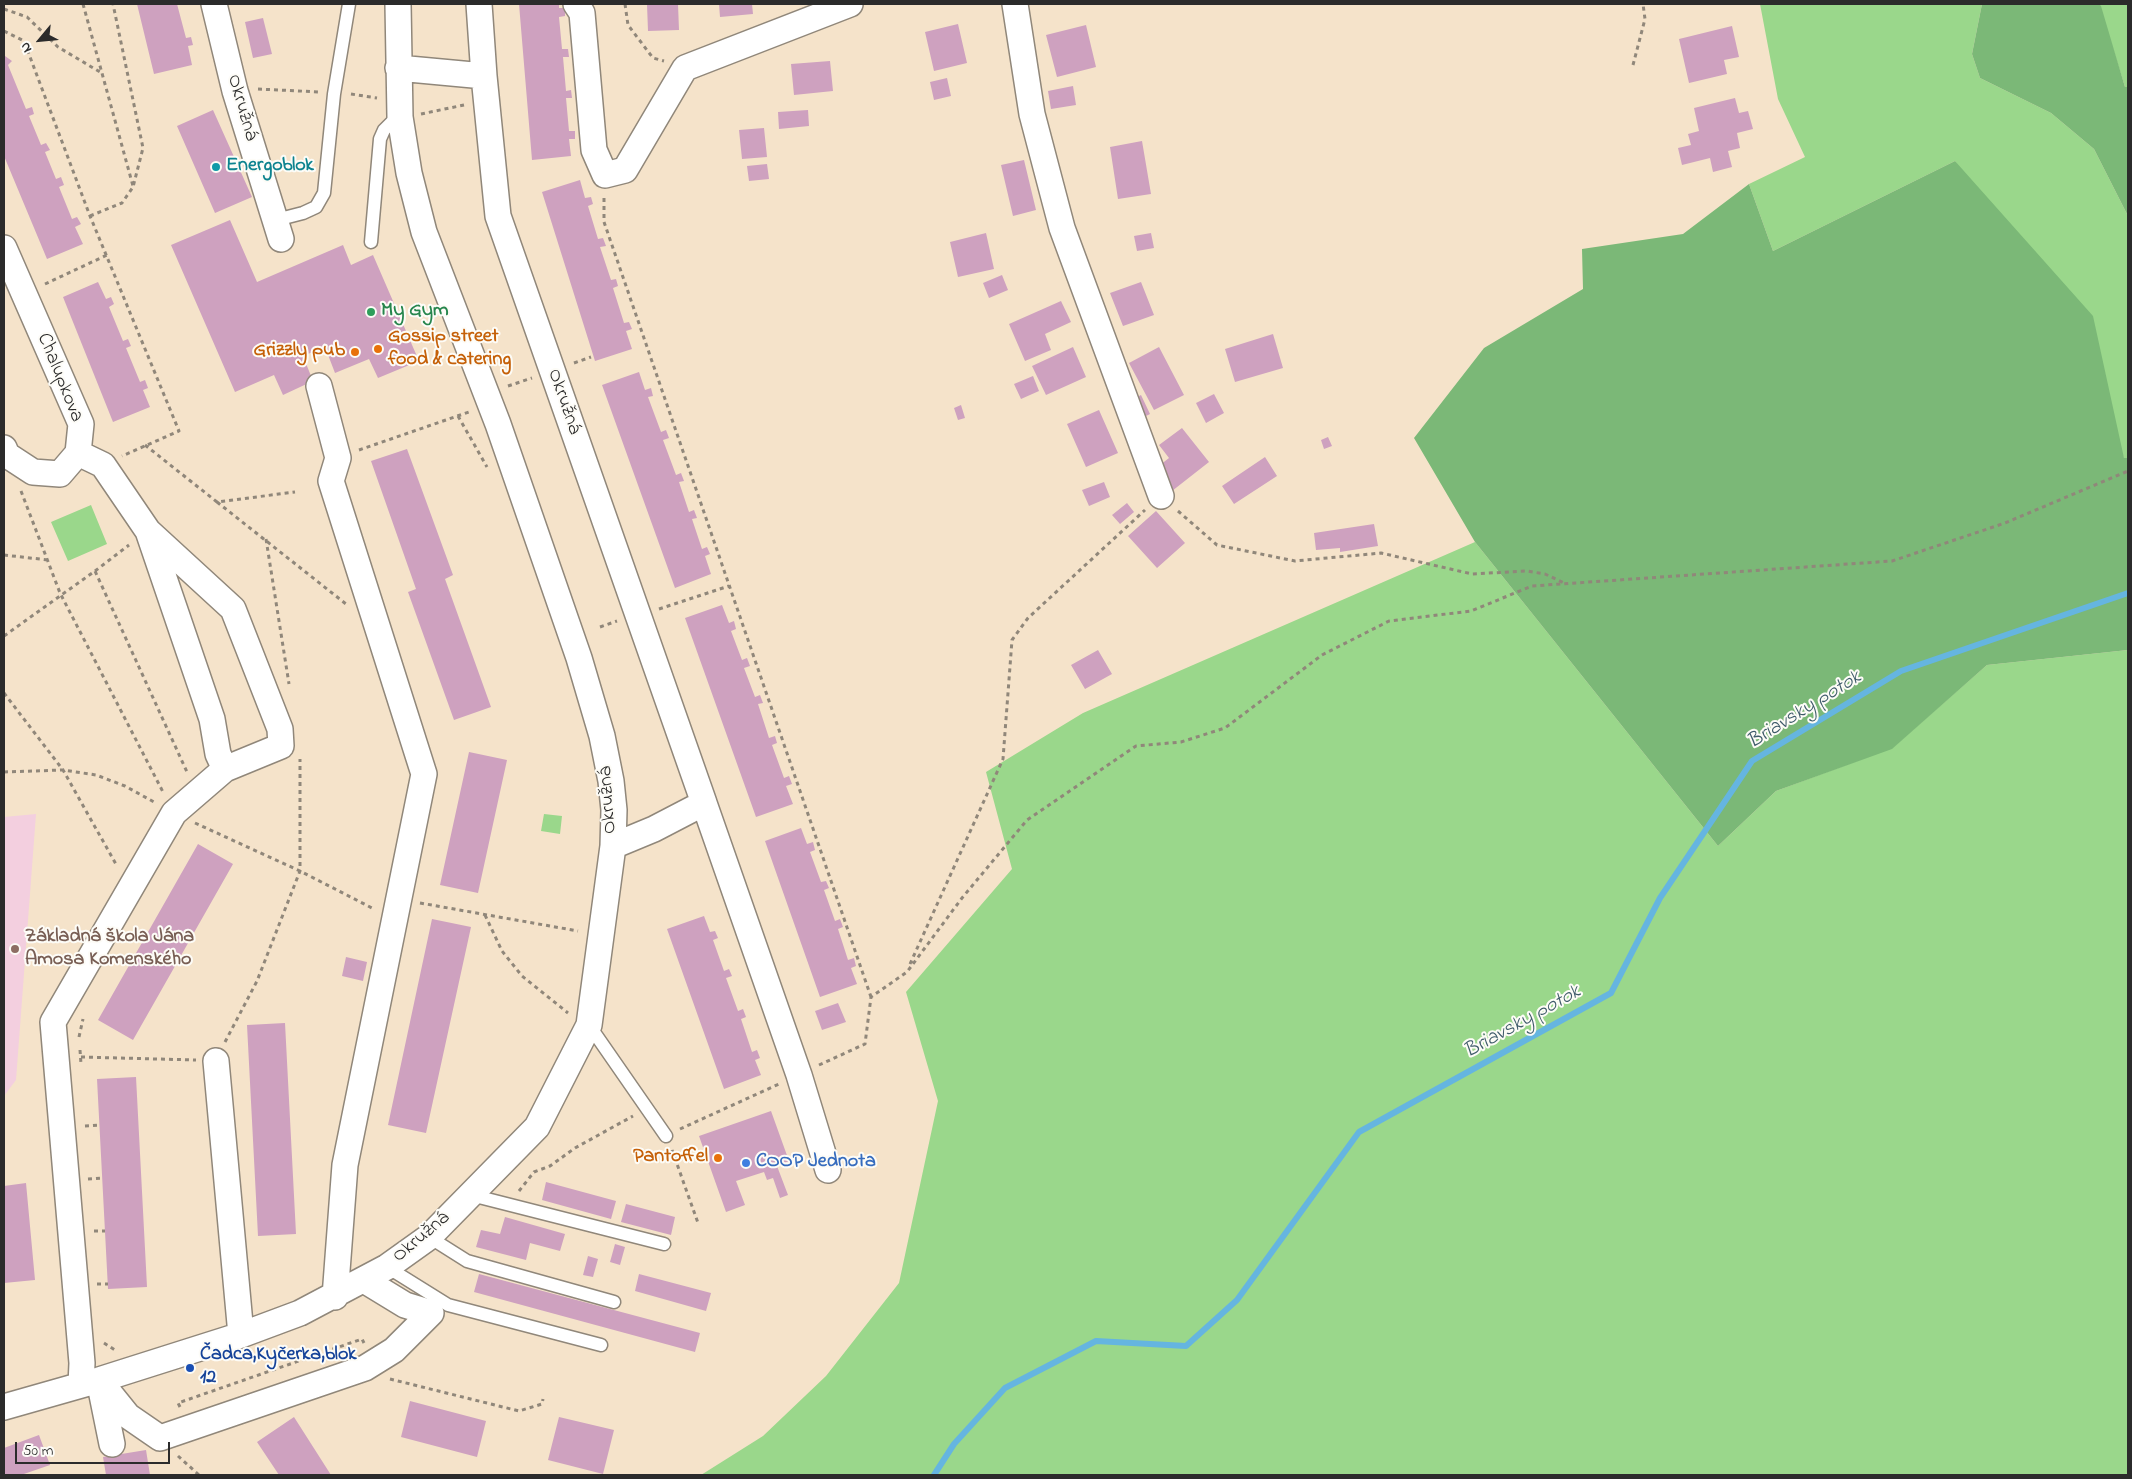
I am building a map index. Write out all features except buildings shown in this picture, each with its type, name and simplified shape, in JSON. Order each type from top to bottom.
[{"type":"street","name":"Okružná","points":[[214,4],[236,91],[278,230]]},
{"type":"street","name":"Okružná","points":[[4,1407],[90,1383],[240,1336],[300,1314],[335,1297],[387,1267],[429,1237],[538,1127],[589,1025],[613,846],[614,810],[611,781],[602,736],[578,658],[490,404],[424,232],[408,173],[398,68],[398,4]]},
{"type":"street","name":"Okružná","points":[[479,4],[485,88],[498,216],[799,1075],[828,1170]]},
{"type":"street","points":[[576,4],[582,12],[594,150],[605,174],[625,170],[685,68],[850,4]]},
{"type":"street","points":[[1015,4],[1032,114],[1062,228],[1161,496]]},
{"type":"street","points":[[398,68],[485,88]]},
{"type":"street","name":"Chalupkova","points":[[4,248],[80,424],[78,453],[60,474],[33,472],[7,455],[4,448]]},
{"type":"street","points":[[319,386],[338,458],[331,481],[424,774],[345,1164],[335,1297]]},
{"type":"street","points":[[78,453],[102,465],[138,538],[212,720],[218,754],[225,769]]},
{"type":"street","points":[[112,1444],[82,1363],[53,1022],[174,813],[225,769],[280,746],[280,729],[233,609],[138,538]]},
{"type":"street","name":"Okružná","points":[[613,846],[654,829],[704,803]]},
{"type":"street","points":[[216,1061],[240,1336]]},
{"type":"street","points":[[90,1383],[128,1416],[160,1438],[365,1368],[394,1350],[431,1313],[405,1305],[364,1280]]},
{"type":"lane","points":[[278,230],[303,213],[316,207],[324,193],[334,94],[349,4]]},
{"type":"lane","points":[[372,242],[380,139],[384,130],[401,109]]},
{"type":"lane","points":[[589,1025],[666,1136]]},
{"type":"lane","points":[[471,1195],[664,1244]]},
{"type":"lane","points":[[429,1237],[467,1261],[614,1302]]},
{"type":"lane","points":[[387,1267],[448,1305],[601,1345]]},
{"type":"path","points":[[83,4],[100,72],[133,187]]},
{"type":"path","points":[[90,216],[122,203],[133,187],[143,148],[113,4]]},
{"type":"path","points":[[625,4],[628,25],[653,58],[685,68]]},
{"type":"path","points":[[1633,65],[1645,19],[1644,4]]},
{"type":"path","points":[[4,9],[27,17],[58,47],[100,72]]},
{"type":"path","points":[[4,31],[24,42],[90,216],[108,255],[179,431],[102,465]]},
{"type":"path","points":[[236,91],[250,89],[334,94],[401,109],[485,88]]},
{"type":"path","points":[[605,174],[604,222],[871,997],[865,1044],[666,1136],[698,1223]]},
{"type":"path","points":[[24,294],[108,255]]},
{"type":"path","points":[[338,458],[490,404]]},
{"type":"path","points":[[458,416],[491,474]]},
{"type":"path","points":[[144,445],[266,539],[342,602]]},
{"type":"path","points":[[871,997],[907,972],[962,898],[1027,820],[1136,746],[1181,742],[1225,728],[1322,655],[1389,621],[1471,611],[1532,586],[1892,561],[2005,523],[2128,471]]},
{"type":"path","points":[[20,490],[60,593],[174,813]]},
{"type":"path","points":[[218,502],[295,492]]},
{"type":"path","points":[[907,972],[1003,760],[1012,640],[1028,618],[1161,496],[1217,545],[1295,560],[1381,553],[1472,574],[1527,571],[1545,574],[1565,584]]},
{"type":"path","points":[[4,636],[60,593],[95,571],[138,538]]},
{"type":"path","points":[[266,539],[289,686]]},
{"type":"path","points":[[4,556],[48,560]]},
{"type":"path","points":[[95,571],[189,776]]},
{"type":"path","points":[[600,627],[729,586]]},
{"type":"path","points":[[4,693],[63,770],[121,873]]},
{"type":"path","points":[[81,1057],[216,1061],[257,981],[300,871],[300,755]]},
{"type":"path","points":[[300,871],[375,910]]},
{"type":"path","points":[[420,903],[585,932]]},
{"type":"path","points":[[484,915],[502,951],[522,976],[560,1008],[589,1025]]},
{"type":"path","points":[[82,1067],[79,1036],[84,1016]]},
{"type":"path","points":[[512,1205],[520,1189],[534,1172],[550,1166],[575,1148],[646,1107]]},
{"type":"path","points":[[84,1116],[85,1135]]},
{"type":"path","points":[[85,1126],[100,1124]]},
{"type":"path","points":[[87,1170],[88,1188]]},
{"type":"path","points":[[88,1179],[102,1178]]},
{"type":"path","points":[[90,1223],[90,1232],[105,1230]]},
{"type":"path","points":[[94,1284],[108,1284]]},
{"type":"path","points":[[100,1338],[104,1344],[117,1351]]},
{"type":"path","points":[[542,1404],[543,1398]]},
{"type":"shaded area","name":"Základná škola Jána Amosa Komenského","points":[[36,814],[16,1080],[4,1096],[4,817]]},
{"type":"green space","points":[[1760,4],[1982,4],[1972,54],[1980,78],[2051,113],[2094,149],[2128,216],[2128,458],[2124,458],[1955,161],[1773,251],[1749,184],[1805,157],[1778,99]]},
{"type":"green space","points":[[1982,4],[2099,4],[2101,6],[2125,87],[2128,87],[2128,216],[2094,149],[2051,113],[1980,78],[1972,54]]},
{"type":"green space","points":[[2099,4],[2128,4],[2128,87],[2125,87]]},
{"type":"green space","points":[[1955,161],[2093,316],[2124,458],[2128,458],[2128,650],[1987,665],[1892,749],[1776,791],[1718,846],[1475,542],[1414,438],[1484,348],[1583,289],[1582,249],[1683,234],[1749,184],[1773,251]]},
{"type":"green space","points":[[91,505],[107,544],[68,561],[51,522]]},
{"type":"green space","points":[[1475,542],[1718,846],[1776,791],[1892,748],[1987,665],[2128,650],[2128,1475],[701,1475],[763,1436],[826,1376],[899,1283],[938,1101],[906,992],[1012,869],[986,772],[1083,713]]},
{"type":"green space","points":[[544,814],[562,816],[560,834],[541,831]]},
{"type":"waterway","name":"Briavsky potok","points":[[934,1475],[954,1444],[1005,1388],[1096,1341],[1186,1346],[1237,1300],[1359,1132],[1611,993],[1660,898],[1752,761],[1901,671],[2128,593]]},
{"type":"place","name":"Energoblok","points":[[216,167]]},
{"type":"place","name":"My Gym","points":[[371,312]]},
{"type":"place","name":"Gossip street food & catering","points":[[378,349]]},
{"type":"place","name":"Grizzly pub","points":[[355,352]]},
{"type":"place","name":"Základná škola Jána Amosa Komenského","points":[[15,949]]},
{"type":"place","name":"Pantoffel","points":[[718,1158]]},
{"type":"place","name":"COOP Jednota","points":[[746,1163]]},
{"type":"place","name":"Čadca,Kyčerka,blok 12","points":[[190,1368]]}]
